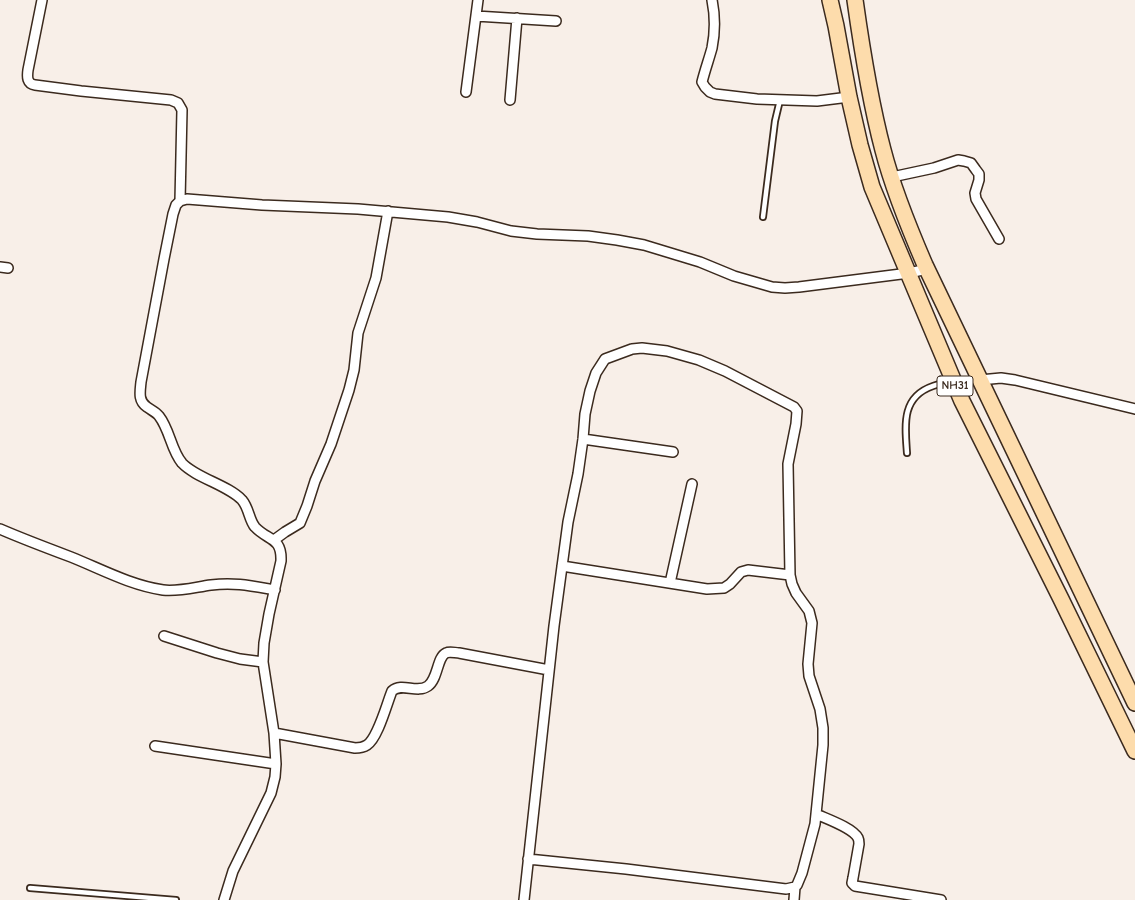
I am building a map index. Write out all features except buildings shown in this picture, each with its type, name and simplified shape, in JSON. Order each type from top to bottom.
[{"type":"highway","name":"NH31","points":[[830,0],[860,145],[872,187],[962,401],[1135,751]]},
{"type":"highway","name":"NH31","points":[[855,0],[867,80],[883,151],[909,225],[927,269],[1135,703]]},
{"type":"street","points":[[42,0],[28,70],[27,78],[29,82],[35,85],[171,100],[178,103],[182,110],[180,201]]},
{"type":"street","points":[[466,92],[478,0]]},
{"type":"street","points":[[712,0],[714,33],[712,47],[702,82],[705,88],[710,92],[715,94],[780,100],[817,101],[849,96]]},
{"type":"street","points":[[476,16],[556,21]]},
{"type":"street","points":[[510,100],[517,18]]},
{"type":"street","points":[[892,177],[934,168],[958,160],[970,164],[979,174],[979,180],[975,193],[976,199],[999,239]]},
{"type":"street","points":[[224,900],[233,871],[271,793],[275,777],[276,764],[274,733],[263,662],[264,643],[282,561],[282,554],[279,546],[274,540],[256,528],[251,521],[242,501],[233,493],[190,469],[183,463],[177,455],[162,421],[158,415],[142,402],[140,398],[141,382],[173,214],[176,205],[180,201],[187,199],[448,216],[511,231],[537,234],[588,236],[644,245],[700,262],[734,276],[772,287],[799,287],[909,273],[927,269]]},
{"type":"street","points":[[274,540],[300,523],[315,481],[331,444],[354,370],[358,333],[376,278],[388,211]]},
{"type":"street","points":[[524,900],[562,566],[568,522],[583,439],[585,414],[596,373],[605,359],[632,349],[642,348],[667,351],[699,360],[725,371],[794,407],[797,411],[788,464],[790,575],[796,593],[809,611],[812,623],[808,664],[809,676],[820,709],[823,728],[823,745],[816,814],[802,873],[795,887],[794,900]]},
{"type":"street","points":[[980,380],[1001,378],[1015,380],[1135,409]]},
{"type":"street","points":[[583,439],[673,452]]},
{"type":"street","points":[[670,583],[692,484]]},
{"type":"street","points":[[0,529],[72,557],[134,584],[147,587],[165,590],[234,584],[275,590]]},
{"type":"street","points":[[562,566],[707,589],[724,588],[741,572],[748,570],[790,575]]},
{"type":"street","points":[[164,636],[240,659],[263,662]]},
{"type":"street","points":[[274,733],[355,748],[365,746],[372,740],[376,733],[392,691],[396,688],[427,687],[431,684],[435,677],[442,657],[445,653],[459,653],[549,670]]},
{"type":"street","points":[[154,746],[276,764]]},
{"type":"street","points":[[816,814],[850,830],[859,839],[852,882],[855,886],[941,900]]},
{"type":"street","points":[[528,859],[792,889],[795,887]]},
{"type":"lane","points":[[763,216],[774,121],[780,100]]},
{"type":"lane","points":[[907,453],[905,426],[907,412],[912,402],[919,394],[932,386],[953,380]]},
{"type":"lane","points":[[30,888],[176,900]]}]
